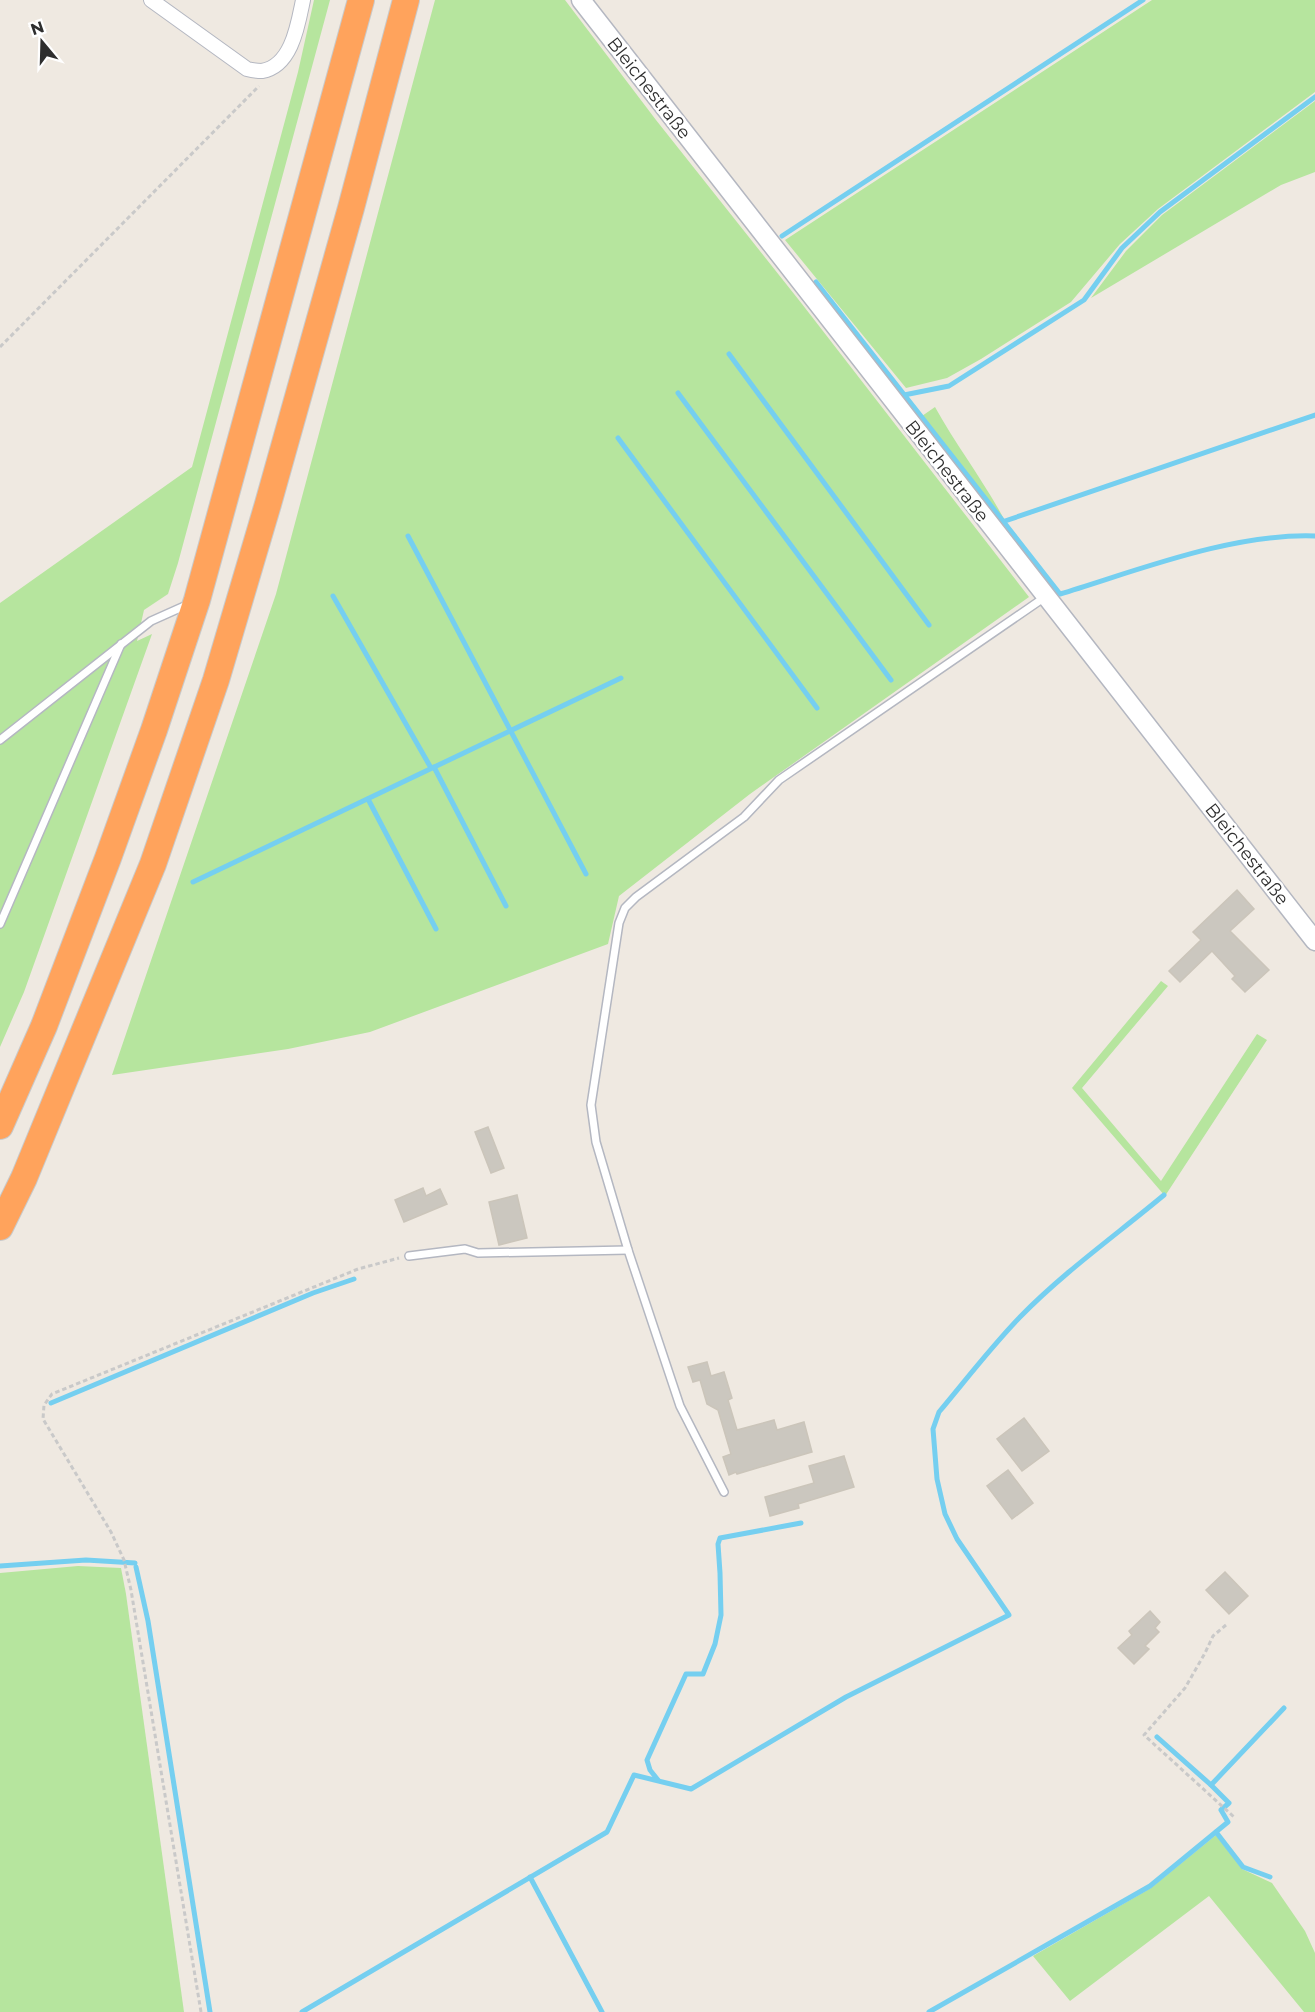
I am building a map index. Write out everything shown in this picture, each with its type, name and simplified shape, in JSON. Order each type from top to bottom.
[{"type":"highway","points":[[0,1126],[44,1026],[108,858],[197,600],[361,0]]},
{"type":"highway","points":[[0,1227],[24,1178],[153,864],[216,680],[342,242],[406,0]]},
{"type":"street","points":[[151,0],[247,69],[261,71],[278,64],[293,41],[303,0]]},
{"type":"street","name":"Bleichestraße","points":[[581,0],[1315,941]]},
{"type":"lane","points":[[724,1492],[680,1406],[628,1250],[596,1142],[591,1105],[619,923],[625,908],[636,897],[744,817],[779,780],[1045,597]]},
{"type":"lane","points":[[0,740],[151,621],[197,600]]},
{"type":"lane","points":[[0,924],[122,644]]},
{"type":"lane","points":[[409,1256],[465,1249],[478,1253],[628,1250]]},
{"type":"path","points":[[0,347],[262,83],[261,71]]},
{"type":"path","points":[[201,2012],[126,1570],[111,1532],[43,1419],[44,1405],[52,1394],[63,1389],[358,1269],[409,1256]]},
{"type":"path","points":[[1226,1625],[1213,1636],[1185,1688],[1144,1735],[1234,1817]]},
{"type":"green space","points":[[314,0],[330,0],[178,563],[168,594],[144,610],[137,641],[152,634],[24,992],[0,1047],[0,603],[192,467],[298,72]]},
{"type":"green space","points":[[435,0],[565,0],[1029,597],[750,794],[619,896],[608,944],[370,1032],[288,1049],[112,1075],[276,594]]},
{"type":"green space","points":[[1152,0],[1315,0],[1315,92],[1158,209],[1120,244],[1071,302],[947,378],[906,388],[785,240]]},
{"type":"green space","points":[[1315,101],[1315,172],[1281,185],[1091,298],[1126,251],[1162,215]]},
{"type":"green space","points":[[935,407],[987,490],[1004,519],[922,416]]},
{"type":"green space","points":[[1161,981],[1168,986],[1082,1088],[1161,1181],[1257,1034],[1267,1040],[1165,1196],[1072,1088]]},
{"type":"green space","points":[[78,1566],[121,1568],[184,2012],[0,2012],[0,1573]]},
{"type":"green space","points":[[1216,1835],[1242,1869],[1272,1883],[1305,1931],[1315,1953],[1315,2012],[1304,2012],[1209,1896],[1070,2001],[1033,1956],[1151,1888]]},
{"type":"building","points":[[1237,890],[1254,909],[1230,931],[1269,970],[1245,992],[1232,979],[1235,976],[1212,951],[1180,982],[1169,971],[1201,940],[1193,932]]},
{"type":"building","points":[[488,1127],[504,1168],[491,1173],[475,1132]]},
{"type":"building","points":[[423,1188],[426,1196],[440,1189],[447,1204],[404,1222],[395,1200]]},
{"type":"building","points":[[517,1195],[527,1238],[499,1245],[489,1202]]},
{"type":"building","points":[[707,1362],[711,1376],[724,1372],[732,1398],[728,1400],[737,1430],[774,1420],[777,1430],[804,1422],[812,1452],[729,1475],[723,1457],[731,1454],[718,1410],[707,1404],[700,1380],[693,1382],[688,1367]]},
{"type":"building","points":[[1024,1418],[1049,1451],[1022,1471],[997,1439]]},
{"type":"building","points":[[844,1456],[854,1487],[798,1504],[799,1508],[770,1516],[765,1497],[814,1483],[809,1466]]},
{"type":"building","points":[[1008,1470],[1033,1503],[1012,1519],[987,1486]]},
{"type":"building","points":[[1225,1572],[1248,1596],[1229,1614],[1206,1590]]},
{"type":"building","points":[[1150,1611],[1160,1622],[1155,1628],[1159,1632],[1145,1646],[1149,1649],[1134,1664],[1118,1648],[1132,1635],[1129,1631]]},
{"type":"waterway","points":[[782,236],[1143,0]]},
{"type":"waterway","points":[[904,395],[949,386],[1084,300],[1122,248],[1160,212],[1315,97]]},
{"type":"waterway","points":[[816,282],[1060,594],[1154,564],[1219,547],[1251,540],[1315,536]]},
{"type":"waterway","points":[[729,354],[929,625]]},
{"type":"waterway","points":[[678,393],[891,680]]},
{"type":"waterway","points":[[1002,522],[1315,415]]},
{"type":"waterway","points":[[618,438],[817,708]]},
{"type":"waterway","points":[[408,536],[586,874]]},
{"type":"waterway","points":[[333,596],[431,768]]},
{"type":"waterway","points":[[193,882],[621,678]]},
{"type":"waterway","points":[[434,767],[506,906]]},
{"type":"waterway","points":[[368,799],[436,929]]},
{"type":"waterway","points":[[302,2012],[607,1832],[634,1775],[691,1789],[846,1697],[1009,1615],[957,1539],[945,1514],[937,1479],[933,1429],[939,1412],[999,1340],[1037,1300],[1164,1195]]},
{"type":"waterway","points":[[51,1403],[313,1293],[354,1279]]},
{"type":"waterway","points":[[658,1780],[650,1770],[647,1760],[686,1674],[703,1674],[715,1644],[721,1615],[718,1544],[720,1538],[801,1523]]},
{"type":"waterway","points":[[0,1566],[86,1560],[135,1563]]},
{"type":"waterway","points":[[136,1567],[148,1621],[210,2012]]},
{"type":"waterway","points":[[929,2012],[1150,1886],[1228,1822],[1221,1810],[1229,1803],[1211,1785],[1284,1708]]},
{"type":"waterway","points":[[1157,1737],[1211,1785]]},
{"type":"waterway","points":[[1216,1832],[1243,1867],[1270,1877]]},
{"type":"waterway","points":[[530,1877],[602,2012]]}]
